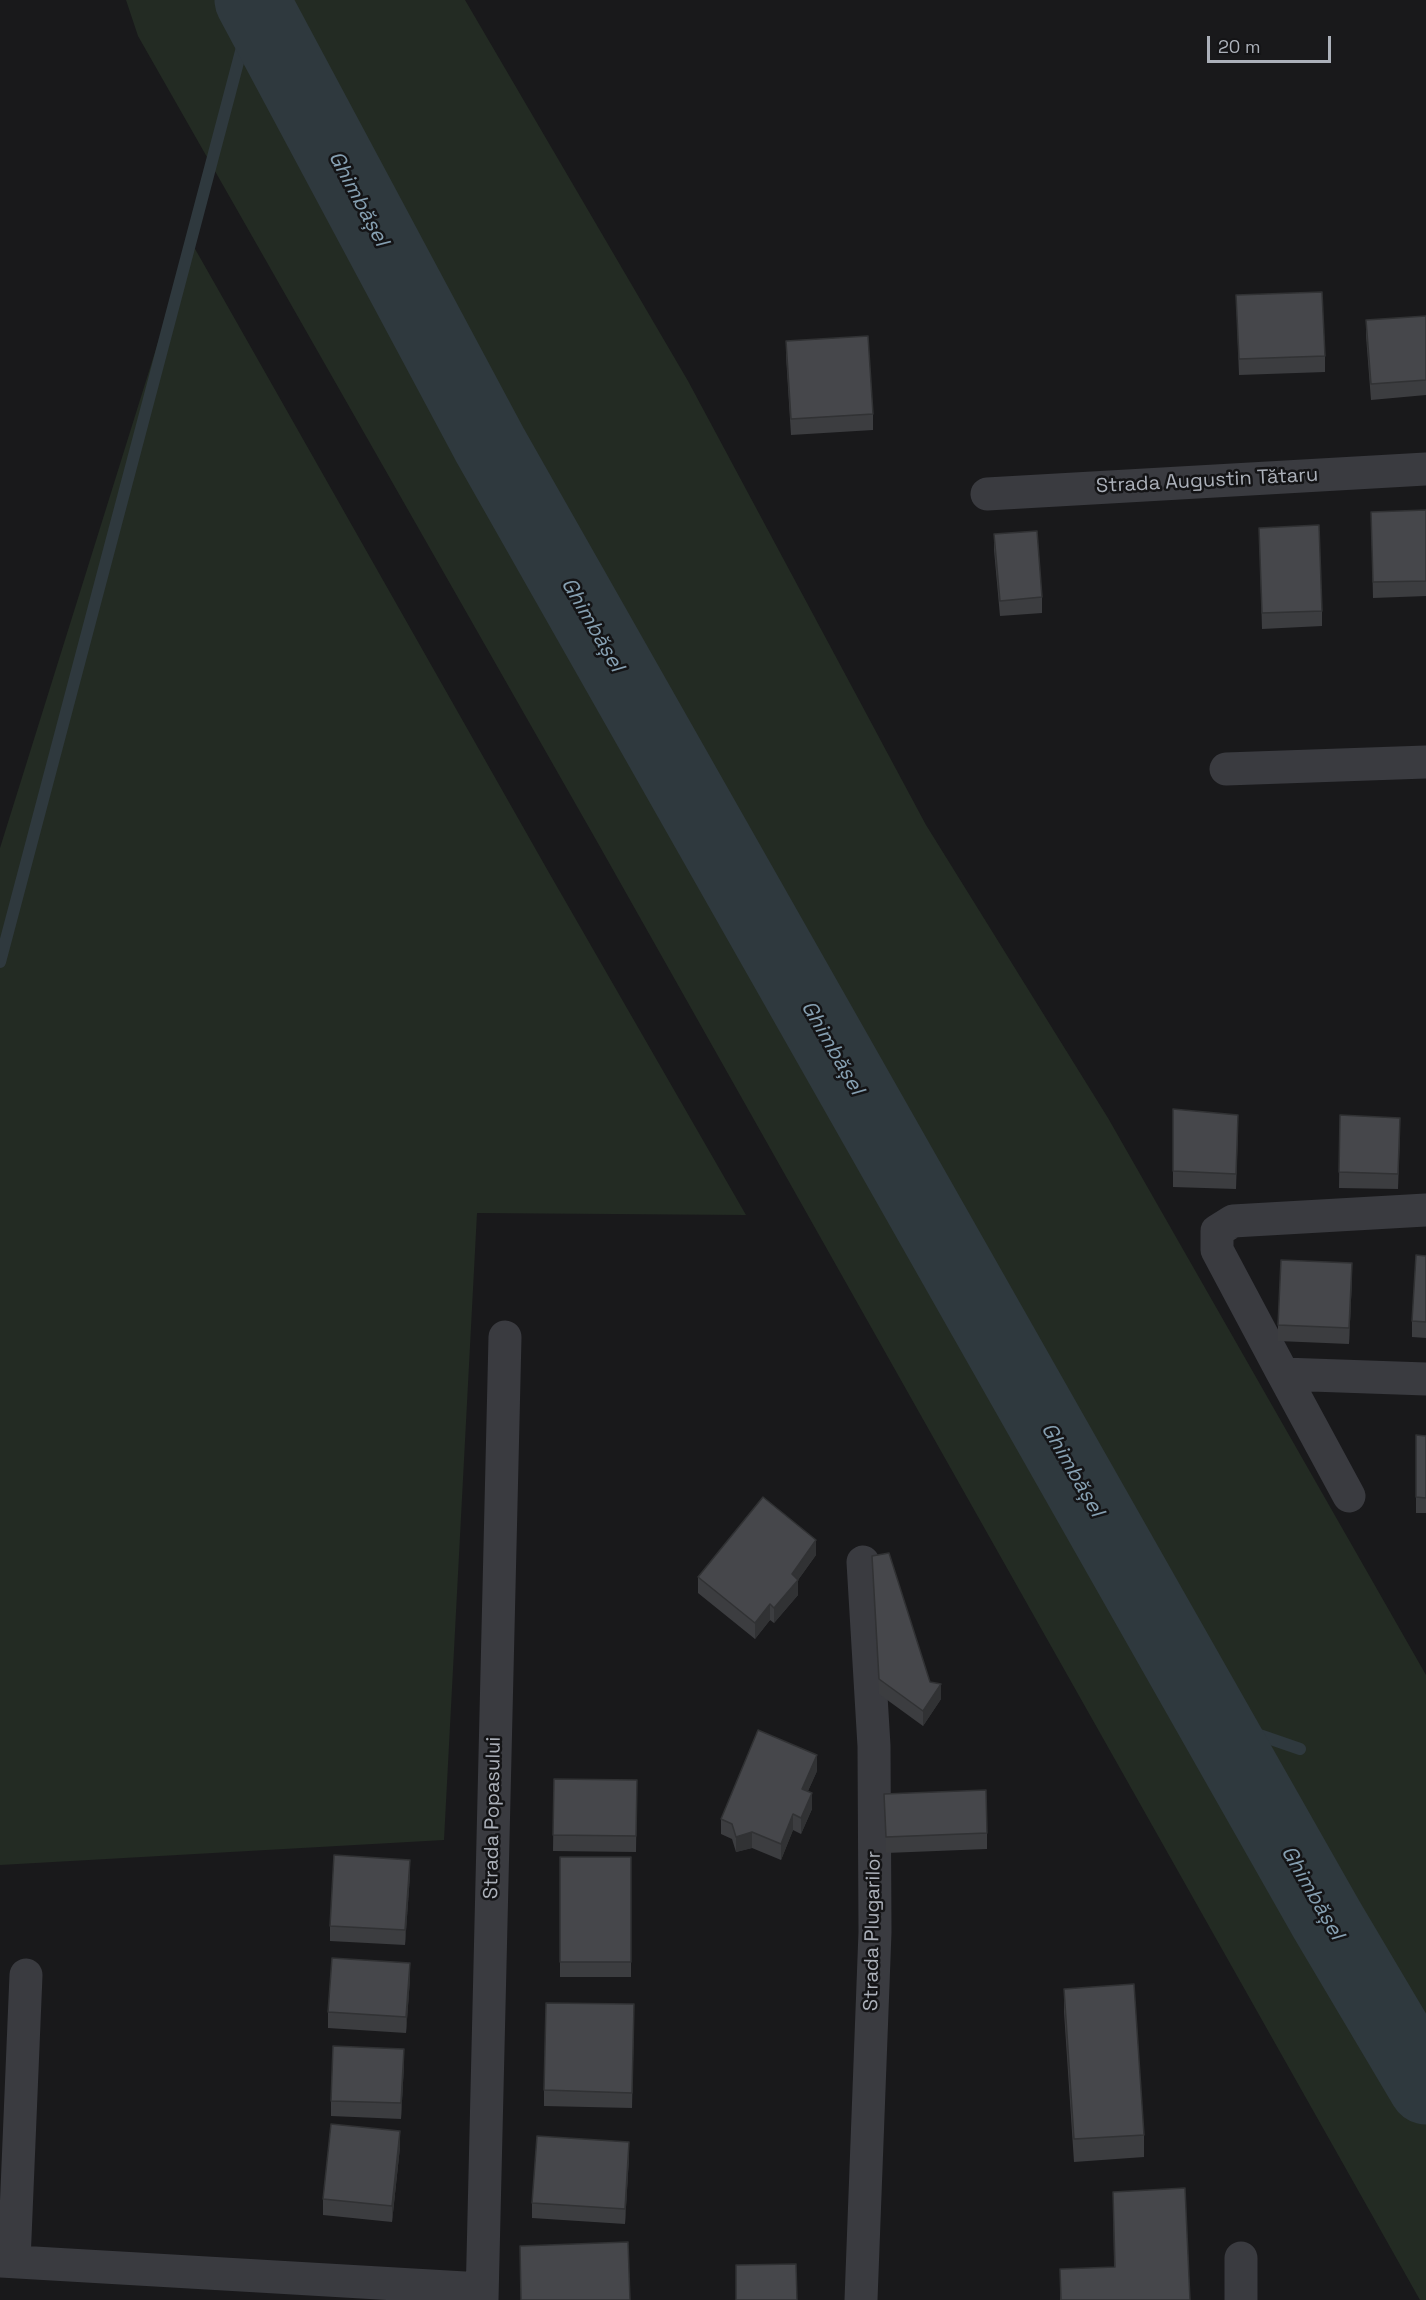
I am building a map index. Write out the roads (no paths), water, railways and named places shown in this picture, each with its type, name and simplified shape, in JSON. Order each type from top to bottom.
[{"type":"street","name":"Strada Augustin Tătaru","points":[[987,494],[1426,469]]},
{"type":"street","points":[[1226,769],[1426,762]]},
{"type":"street","points":[[1349,1496],[1217,1250],[1217,1232],[1233,1221],[1426,1210]]},
{"type":"street","name":"Strada Popasului","points":[[482,2294],[505,1337]]},
{"type":"street","points":[[1283,1374],[1426,1379]]},
{"type":"street","name":"Strada Plugarilor","points":[[861,2300],[875,1932],[874,1746],[863,1562]]},
{"type":"street","points":[[26,1976],[7,2261],[482,2294]]},
{"type":"street","points":[[1241,2258],[1241,2300]]},
{"type":"waterway","name":"Ghimbășel","points":[[252,0],[490,445],[1327,1920],[1426,2087]]},
{"type":"waterway","points":[[0,962],[254,2]]},
{"type":"waterway","points":[[1213,1719],[1300,1749]]}]
